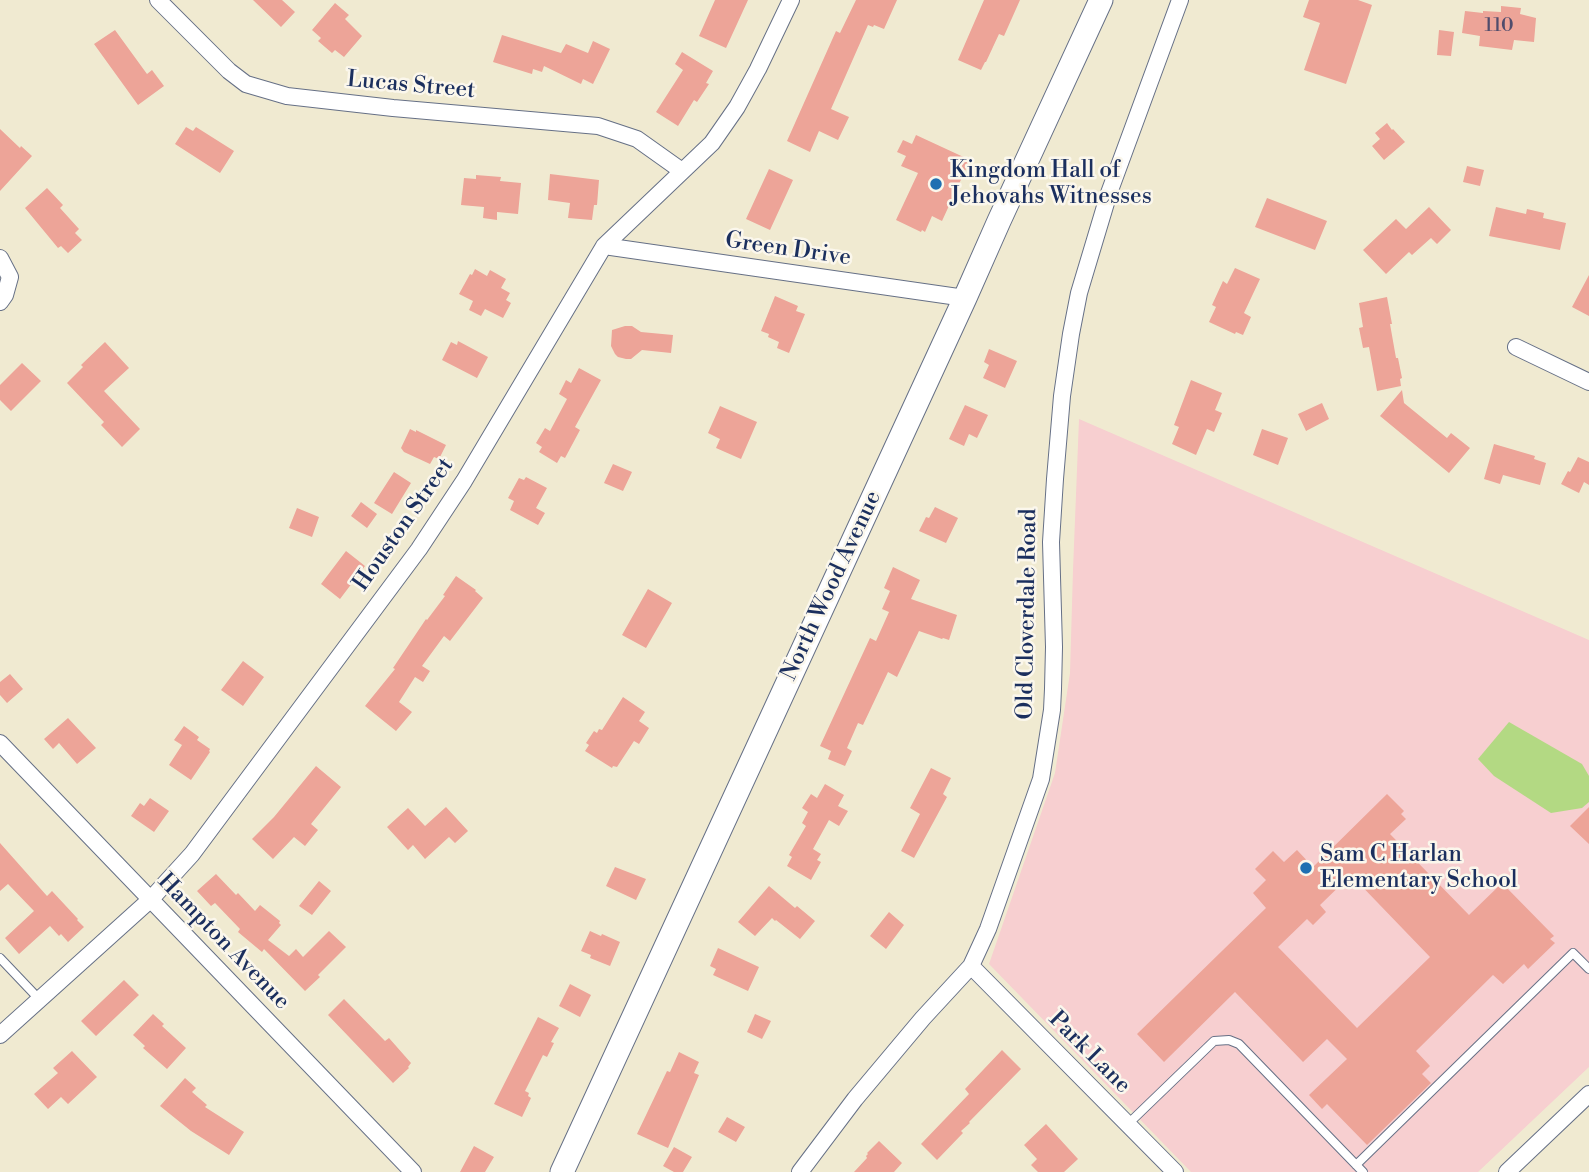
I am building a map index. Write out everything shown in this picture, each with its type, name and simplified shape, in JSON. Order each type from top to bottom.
[{"type":"main road","name":"North Wood Avenue","points":[[562,1172],[1101,0]]},
{"type":"street","name":"Lucas Street","points":[[159,0],[229,71],[246,84],[287,96],[598,126],[637,139],[682,171]]},
{"type":"street","name":"Houston Street","points":[[0,1035],[151,899],[192,854],[419,549],[464,481],[604,246],[712,143],[737,107],[758,69],[791,0]]},
{"type":"street","name":"Old Cloverdale Road","points":[[800,1172],[923,1018],[971,966],[988,929],[1041,779],[1052,710],[1054,646],[1051,542],[1062,396],[1071,334],[1079,293],[1109,193],[1180,0]]},
{"type":"street","name":"Green Drive","points":[[604,246],[965,298]]},
{"type":"street","points":[[0,258],[10,277],[0,302]]},
{"type":"street","points":[[1516,347],[1589,382]]},
{"type":"street","name":"Hampton Avenue","points":[[0,743],[413,1172]]},
{"type":"street","name":"Park Lane","points":[[971,966],[1175,1172]]},
{"type":"street","points":[[1507,1172],[1589,1094]]},
{"type":"lane","points":[[1128,1124],[1214,1041],[1229,1040],[1239,1044],[1360,1169],[1573,953],[1589,969]]},
{"type":"lane","points":[[0,958],[39,999]]},
{"type":"shaded area","name":"Sam C Harlan Elementary School","points":[[1079,419],[1589,640],[1589,1067],[1478,1172],[1191,1172],[989,964],[1055,773],[1070,673]]},
{"type":"green space","points":[[1509,722],[1582,764],[1589,776],[1589,802],[1582,808],[1551,813],[1494,776],[1478,759]]},
{"type":"building","points":[[253,0],[282,0],[295,12],[281,27]]},
{"type":"building","points":[[715,0],[748,0],[726,48],[699,36]]},
{"type":"building","points":[[856,0],[897,0],[884,29],[868,25],[831,109],[849,117],[838,140],[819,131],[810,152],[787,141],[836,31],[840,33]]},
{"type":"building","points":[[984,0],[1020,0],[1004,36],[999,34],[981,70],[958,60]]},
{"type":"building","points":[[1309,0],[1358,0],[1372,5],[1346,84],[1304,70],[1320,23],[1303,17]]},
{"type":"building","points":[[335,3],[349,15],[345,19],[362,36],[344,57],[335,50],[332,53],[318,41],[321,38],[312,30]]},
{"type":"building","points":[[1501,6],[1521,8],[1520,14],[1536,18],[1534,42],[1514,40],[1512,50],[1479,46],[1480,36],[1462,33],[1465,11],[1501,12]]},
{"type":"building","points":[[115,30],[147,74],[152,70],[164,86],[138,105],[94,44]]},
{"type":"building","points":[[1439,30],[1454,32],[1451,56],[1437,55]]},
{"type":"building","points":[[502,35],[561,53],[566,44],[588,53],[593,41],[610,49],[593,84],[583,79],[581,84],[544,66],[542,72],[533,69],[532,74],[493,62]]},
{"type":"building","points":[[682,52],[713,71],[706,83],[709,84],[697,102],[694,100],[678,126],[656,112],[683,70],[675,64]]},
{"type":"building","points":[[1387,123],[1405,142],[1384,160],[1372,146],[1380,139],[1375,133]]},
{"type":"building","points":[[186,127],[193,131],[196,127],[234,151],[220,173],[175,144]]},
{"type":"building","points":[[0,129],[32,156],[0,191]]},
{"type":"building","name":"Kingdom Hall of Jehovahs Witnesses","points":[[916,135],[970,160],[942,221],[932,216],[925,232],[896,220],[918,173],[901,166],[906,156],[897,152],[903,140],[912,144]]},
{"type":"building","points":[[1467,166],[1484,170],[1480,186],[1463,182]]},
{"type":"building","points":[[769,169],[793,180],[770,230],[746,219]]},
{"type":"building","points":[[550,174],[599,180],[597,205],[594,205],[592,220],[568,218],[570,203],[548,200]]},
{"type":"building","points":[[476,175],[501,177],[500,181],[521,183],[518,214],[497,212],[497,220],[483,218],[484,207],[461,205],[464,178],[476,179]]},
{"type":"building","points":[[47,188],[63,205],[60,208],[79,229],[75,233],[82,240],[68,253],[61,246],[58,248],[25,208]]},
{"type":"building","points":[[1267,198],[1327,221],[1315,250],[1255,227]]},
{"type":"building","points":[[1429,207],[1451,230],[1437,244],[1431,238],[1412,255],[1409,252],[1386,274],[1363,250],[1396,219],[1406,229]]},
{"type":"building","points":[[1496,207],[1526,214],[1527,209],[1544,213],[1543,218],[1566,223],[1560,250],[1489,236]]},
{"type":"building","points":[[1235,268],[1260,279],[1244,313],[1251,317],[1243,335],[1209,322],[1216,307],[1212,305],[1223,281],[1227,284]]},
{"type":"building","points":[[475,269],[487,276],[490,270],[506,279],[501,288],[510,293],[506,300],[511,303],[503,318],[485,309],[481,316],[469,310],[473,301],[459,294]]},
{"type":"building","points":[[1589,275],[1589,316],[1572,307]]},
{"type":"building","points":[[775,296],[798,306],[796,311],[805,314],[789,353],[777,348],[779,342],[761,331]]},
{"type":"building","points":[[1387,297],[1396,358],[1402,378],[1401,386],[1377,391],[1369,347],[1363,348],[1359,328],[1363,327],[1359,303]]},
{"type":"building","points":[[632,326],[641,332],[673,335],[671,353],[642,350],[631,359],[618,357],[611,346],[612,330]]},
{"type":"building","points":[[458,341],[488,357],[477,378],[442,360],[451,342],[457,345]]},
{"type":"building","points":[[105,342],[129,368],[104,391],[140,429],[122,447],[101,425],[104,422],[67,383]]},
{"type":"building","points":[[989,349],[1017,361],[1005,388],[983,378],[989,365],[984,362]]},
{"type":"building","points":[[22,363],[41,381],[11,411],[0,400],[0,385]]},
{"type":"building","points":[[579,368],[601,380],[575,427],[580,430],[565,458],[561,456],[557,463],[539,452],[542,447],[536,443],[545,428],[550,431],[567,399],[559,394],[566,380],[571,383]]},
{"type":"building","points":[[1191,380],[1222,393],[1215,410],[1222,413],[1214,432],[1207,429],[1196,455],[1172,444],[1179,427],[1174,425]]},
{"type":"building","points":[[1402,390],[1404,403],[1447,438],[1451,433],[1470,448],[1449,473],[1380,416]]},
{"type":"building","points":[[1322,403],[1329,419],[1306,431],[1298,414]]},
{"type":"building","points":[[965,405],[988,415],[977,438],[969,434],[964,446],[949,439]]},
{"type":"building","points":[[720,406],[757,422],[741,459],[716,448],[720,439],[708,433]]},
{"type":"building","points":[[410,429],[446,445],[439,459],[434,457],[430,464],[404,452],[401,448]]},
{"type":"building","points":[[1262,429],[1288,438],[1278,465],[1253,455]]},
{"type":"building","points":[[1494,444],[1535,456],[1534,459],[1546,463],[1540,485],[1503,475],[1500,484],[1484,479]]},
{"type":"building","points":[[1578,457],[1589,462],[1589,485],[1584,482],[1579,493],[1561,484]]},
{"type":"building","points":[[613,464],[632,472],[623,491],[604,483]]},
{"type":"building","points":[[394,472],[411,483],[392,514],[374,503]]},
{"type":"building","points":[[526,477],[547,488],[536,508],[545,513],[538,525],[510,510],[514,501],[508,498],[519,478],[524,480]]},
{"type":"building","points":[[361,502],[377,514],[367,528],[351,516]]},
{"type":"building","points":[[935,507],[958,518],[946,543],[919,531]]},
{"type":"building","points":[[297,508],[319,517],[312,537],[289,528]]},
{"type":"building","points":[[346,551],[365,566],[340,599],[321,584]]},
{"type":"building","points":[[893,567],[920,580],[911,599],[957,615],[949,640],[919,631],[897,677],[888,672],[863,725],[858,723],[847,748],[852,751],[845,766],[828,759],[831,751],[820,746],[870,638],[876,641],[889,612],[882,609],[890,591],[884,588]]},
{"type":"building","points":[[456,576],[483,598],[450,641],[444,636],[422,666],[430,671],[423,682],[415,677],[399,702],[412,712],[396,731],[365,706],[395,669],[393,668],[445,596],[443,595]]},
{"type":"building","points":[[648,589],[672,603],[646,648],[622,635]]},
{"type":"building","points":[[243,661],[264,677],[243,706],[221,690]]},
{"type":"building","points":[[10,674],[23,689],[7,703],[0,695],[0,682]]},
{"type":"building","points":[[623,697],[645,712],[639,721],[649,728],[639,744],[634,741],[617,767],[612,768],[585,751],[589,745],[586,743],[594,731],[597,733],[599,729],[602,730]]},
{"type":"building","points":[[68,718],[96,748],[77,764],[59,743],[53,749],[44,739]]},
{"type":"building","points":[[184,726],[210,749],[191,780],[169,765],[182,745],[174,740]]},
{"type":"building","points":[[316,766],[341,787],[311,824],[318,830],[305,846],[294,837],[273,859],[252,839]]},
{"type":"building","points":[[931,768],[951,778],[943,794],[947,797],[914,858],[901,851],[920,814],[910,808]]},
{"type":"building","points":[[825,784],[844,795],[838,806],[848,811],[839,826],[829,820],[813,849],[821,854],[817,860],[821,862],[811,880],[787,866],[792,857],[789,855],[806,826],[802,823],[808,812],[802,808],[811,794],[817,798]]},
{"type":"building","points":[[1387,794],[1404,811],[1401,814],[1406,819],[1390,834],[1469,915],[1502,883],[1554,936],[1550,939],[1555,943],[1528,969],[1524,964],[1503,984],[1493,975],[1416,1051],[1430,1066],[1422,1074],[1431,1083],[1367,1145],[1327,1104],[1322,1109],[1309,1095],[1347,1059],[1327,1039],[1303,1062],[1235,992],[1164,1062],[1137,1034],[1266,908],[1253,893],[1266,880],[1255,869],[1273,851],[1284,862],[1297,850],[1313,867]],"holes":[[[1351,875],[1430,957],[1357,1028],[1278,947],[1307,919],[1313,925],[1326,912],[1320,905]]]},
{"type":"building","points":[[150,798],[169,811],[154,832],[131,816],[140,803],[144,806]]},
{"type":"building","points":[[446,807],[468,831],[455,843],[449,837],[425,859],[413,845],[408,850],[387,827],[408,808],[425,826]]},
{"type":"building","points":[[1589,807],[1589,844],[1570,826]]},
{"type":"building","points":[[0,843],[47,896],[52,891],[84,927],[68,942],[50,926],[19,954],[5,938],[34,911],[8,884],[0,891]]},
{"type":"building","points":[[615,867],[646,879],[636,900],[606,886]]},
{"type":"building","points":[[216,874],[255,911],[260,905],[280,921],[281,925],[268,940],[289,956],[296,949],[303,957],[329,931],[346,947],[305,991],[264,949],[262,952],[238,932],[240,929],[215,903],[211,906],[197,891]]},
{"type":"building","points":[[319,881],[331,891],[312,915],[299,906]]},
{"type":"building","points":[[769,886],[815,921],[800,939],[772,918],[755,936],[738,922]]},
{"type":"building","points":[[889,912],[904,925],[886,949],[870,936]]},
{"type":"building","points":[[590,931],[620,942],[610,966],[581,951]]},
{"type":"building","points":[[718,948],[759,967],[748,991],[713,975],[716,969],[710,966]]},
{"type":"building","points":[[124,980],[139,995],[96,1036],[81,1021]]},
{"type":"building","points":[[570,984],[591,995],[580,1017],[559,1006]]},
{"type":"building","points":[[344,999],[385,1041],[389,1038],[411,1063],[393,1083],[328,1015]]},
{"type":"building","points":[[153,1014],[186,1048],[167,1069],[143,1048],[145,1046],[133,1035]]},
{"type":"building","points":[[755,1014],[771,1021],[762,1039],[747,1032]]},
{"type":"building","points":[[538,1017],[559,1028],[547,1057],[543,1055],[525,1091],[531,1098],[522,1117],[494,1104]]},
{"type":"building","points":[[1002,1050],[1021,1069],[969,1122],[961,1131],[963,1133],[937,1160],[921,1144],[969,1094],[965,1089]]},
{"type":"building","points":[[72,1051],[97,1077],[68,1104],[61,1097],[48,1109],[34,1094],[58,1073],[53,1068]]},
{"type":"building","points":[[679,1052],[699,1062],[694,1073],[699,1075],[668,1148],[637,1134]]},
{"type":"building","points":[[185,1078],[196,1088],[192,1092],[207,1105],[205,1107],[244,1132],[229,1155],[191,1131],[160,1106]]},
{"type":"building","points":[[727,1117],[745,1127],[736,1142],[718,1132]]},
{"type":"building","points":[[1046,1124],[1078,1159],[1064,1172],[1038,1172],[1031,1165],[1037,1159],[1024,1145]]},
{"type":"building","points":[[879,1141],[902,1163],[894,1172],[854,1172],[867,1158],[867,1153]]},
{"type":"building","points":[[474,1146],[494,1157],[485,1172],[460,1172]]},
{"type":"building","points":[[674,1147],[692,1157],[683,1172],[674,1172],[663,1166]]},
{"type":"place","name":"Kingdom Hall of Jehovahs Witnesses","points":[[936,184]]},
{"type":"place","name":"Sam C Harlan Elementary School","points":[[1306,868]]}]
